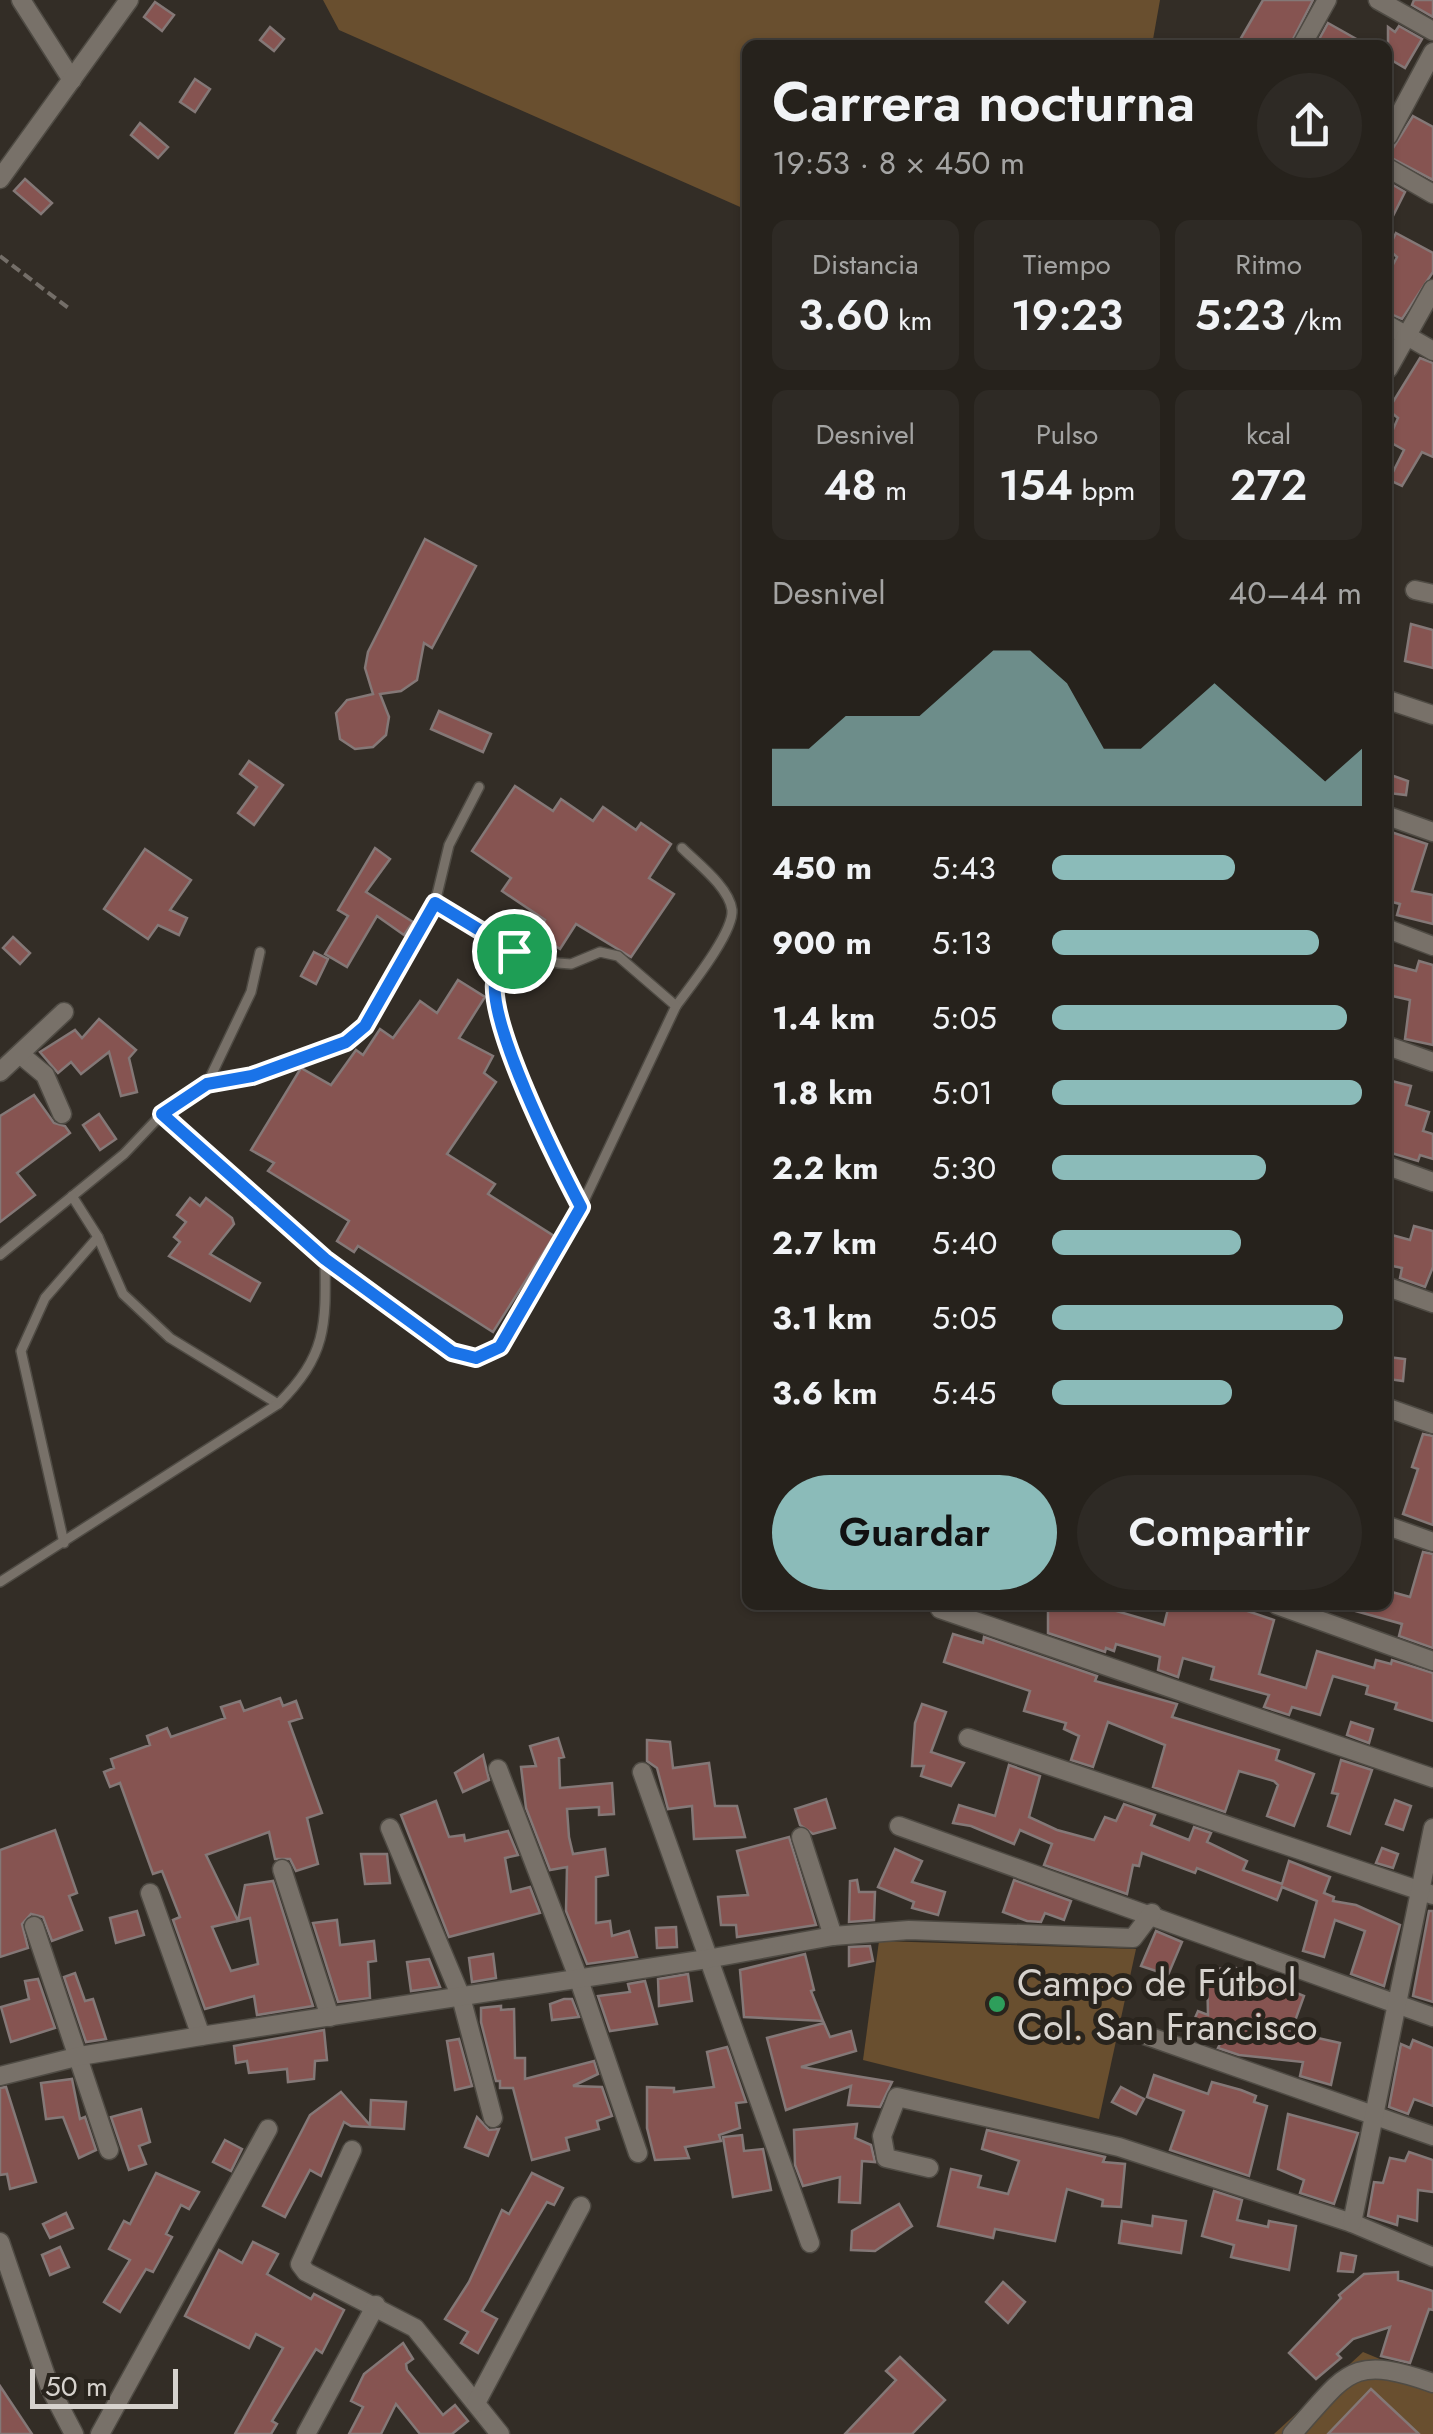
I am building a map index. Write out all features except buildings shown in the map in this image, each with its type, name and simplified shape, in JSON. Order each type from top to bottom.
[{"type":"street","points":[[21,0],[72,80]]},
{"type":"street","points":[[0,179],[130,0]]},
{"type":"street","points":[[1305,40],[1327,0]]},
{"type":"street","points":[[1378,0],[1433,31]]},
{"type":"street","points":[[1392,129],[1433,52]]},
{"type":"street","points":[[1392,170],[1433,194]]},
{"type":"street","points":[[1392,362],[1433,289]]},
{"type":"street","points":[[1392,327],[1433,351]]},
{"type":"street","points":[[1392,701],[1433,715]]},
{"type":"street","points":[[1392,817],[1433,832]]},
{"type":"street","points":[[1392,931],[1433,946]]},
{"type":"street","points":[[0,1072],[64,1012]]},
{"type":"street","points":[[1392,1047],[1433,1062]]},
{"type":"street","points":[[22,1055],[45,1076],[62,1114]]},
{"type":"street","points":[[1392,1167],[1433,1182]]},
{"type":"street","points":[[1392,1289],[1433,1304]]},
{"type":"street","points":[[1392,1409],[1433,1424]]},
{"type":"street","points":[[1392,1527],[1433,1542]]},
{"type":"street","points":[[943,1610],[1433,1778]]},
{"type":"street","points":[[1291,1610],[1433,1661]]},
{"type":"street","points":[[968,1738],[1426,1892]]},
{"type":"street","points":[[498,1769],[578,1977],[638,2153]]},
{"type":"street","points":[[642,1772],[810,2243]]},
{"type":"street","points":[[899,1826],[1433,2017]]},
{"type":"street","points":[[390,1828],[462,1997],[493,2118]]},
{"type":"street","points":[[1352,2223],[1394,2002],[1426,1892],[1433,1828]]},
{"type":"street","points":[[801,1837],[833,1936]]},
{"type":"street","points":[[282,1869],[330,2016]]},
{"type":"street","points":[[150,1893],[200,2036]]},
{"type":"street","points":[[0,2076],[80,2056],[707,1960],[833,1936],[910,1930],[1133,1938],[1152,1914]]},
{"type":"street","points":[[34,1926],[109,2150]]},
{"type":"street","points":[[1140,2033],[1433,2136]]},
{"type":"street","points":[[929,2168],[886,2158],[882,2136],[897,2098],[1119,2147],[1352,2223],[1433,2257]]},
{"type":"street","points":[[100,2434],[268,2129]]},
{"type":"street","points":[[352,2150],[300,2264],[306,2272],[415,2328],[500,2434]]},
{"type":"street","points":[[476,2403],[580,2206]]},
{"type":"street","points":[[0,2242],[50,2388],[74,2434]]},
{"type":"street","points":[[306,2434],[376,2305]]},
{"type":"street","points":[[1292,2434],[1341,2380],[1363,2367],[1391,2368],[1433,2383]]},
{"type":"lane","points":[[0,1255],[124,1154],[162,1114],[207,1084],[252,1076],[346,1042],[365,1026],[435,903],[449,845],[479,787]]},
{"type":"lane","points":[[162,1114],[325,1259],[452,1352],[476,1358],[500,1347],[581,1207],[676,1006],[729,926],[732,909],[724,892],[682,848]]},
{"type":"lane","points":[[435,903],[514,951],[558,964],[571,964],[600,952],[618,956],[676,1006]]},
{"type":"lane","points":[[514,951],[496,974],[494,994],[510,1048],[546,1140],[581,1207]]},
{"type":"lane","points":[[207,1084],[252,992],[260,952]]},
{"type":"lane","points":[[72,1196],[98,1237],[123,1294],[170,1338],[278,1404]]},
{"type":"lane","points":[[64,1542],[20,1351],[45,1298],[98,1237]]},
{"type":"lane","points":[[0,1582],[278,1404],[309,1373],[326,1316],[325,1259]]},
{"type":"path","points":[[0,256],[72,310]]},
{"type":"shaded area","points":[[323,0],[1160,0],[1153,40],[742,40],[742,208],[339,30]]},
{"type":"shaded area","name":"Campo de Fútbol Col. San Francisco","points":[[879,1941],[1136,1949],[1099,2119],[863,2060]]},
{"type":"shaded area","points":[[1363,2352],[1433,2381],[1433,2434],[1274,2434]]},
{"type":"place","name":"Campo de Fútbol Col. San Francisco","points":[[997,2004]]},
{"type":"route","points":[[435,903],[514,951],[496,974],[494,994],[510,1048],[546,1140],[581,1207],[500,1347],[476,1358],[452,1352],[325,1259],[162,1114],[207,1084],[252,1076],[346,1042],[365,1026],[435,903]]}]
